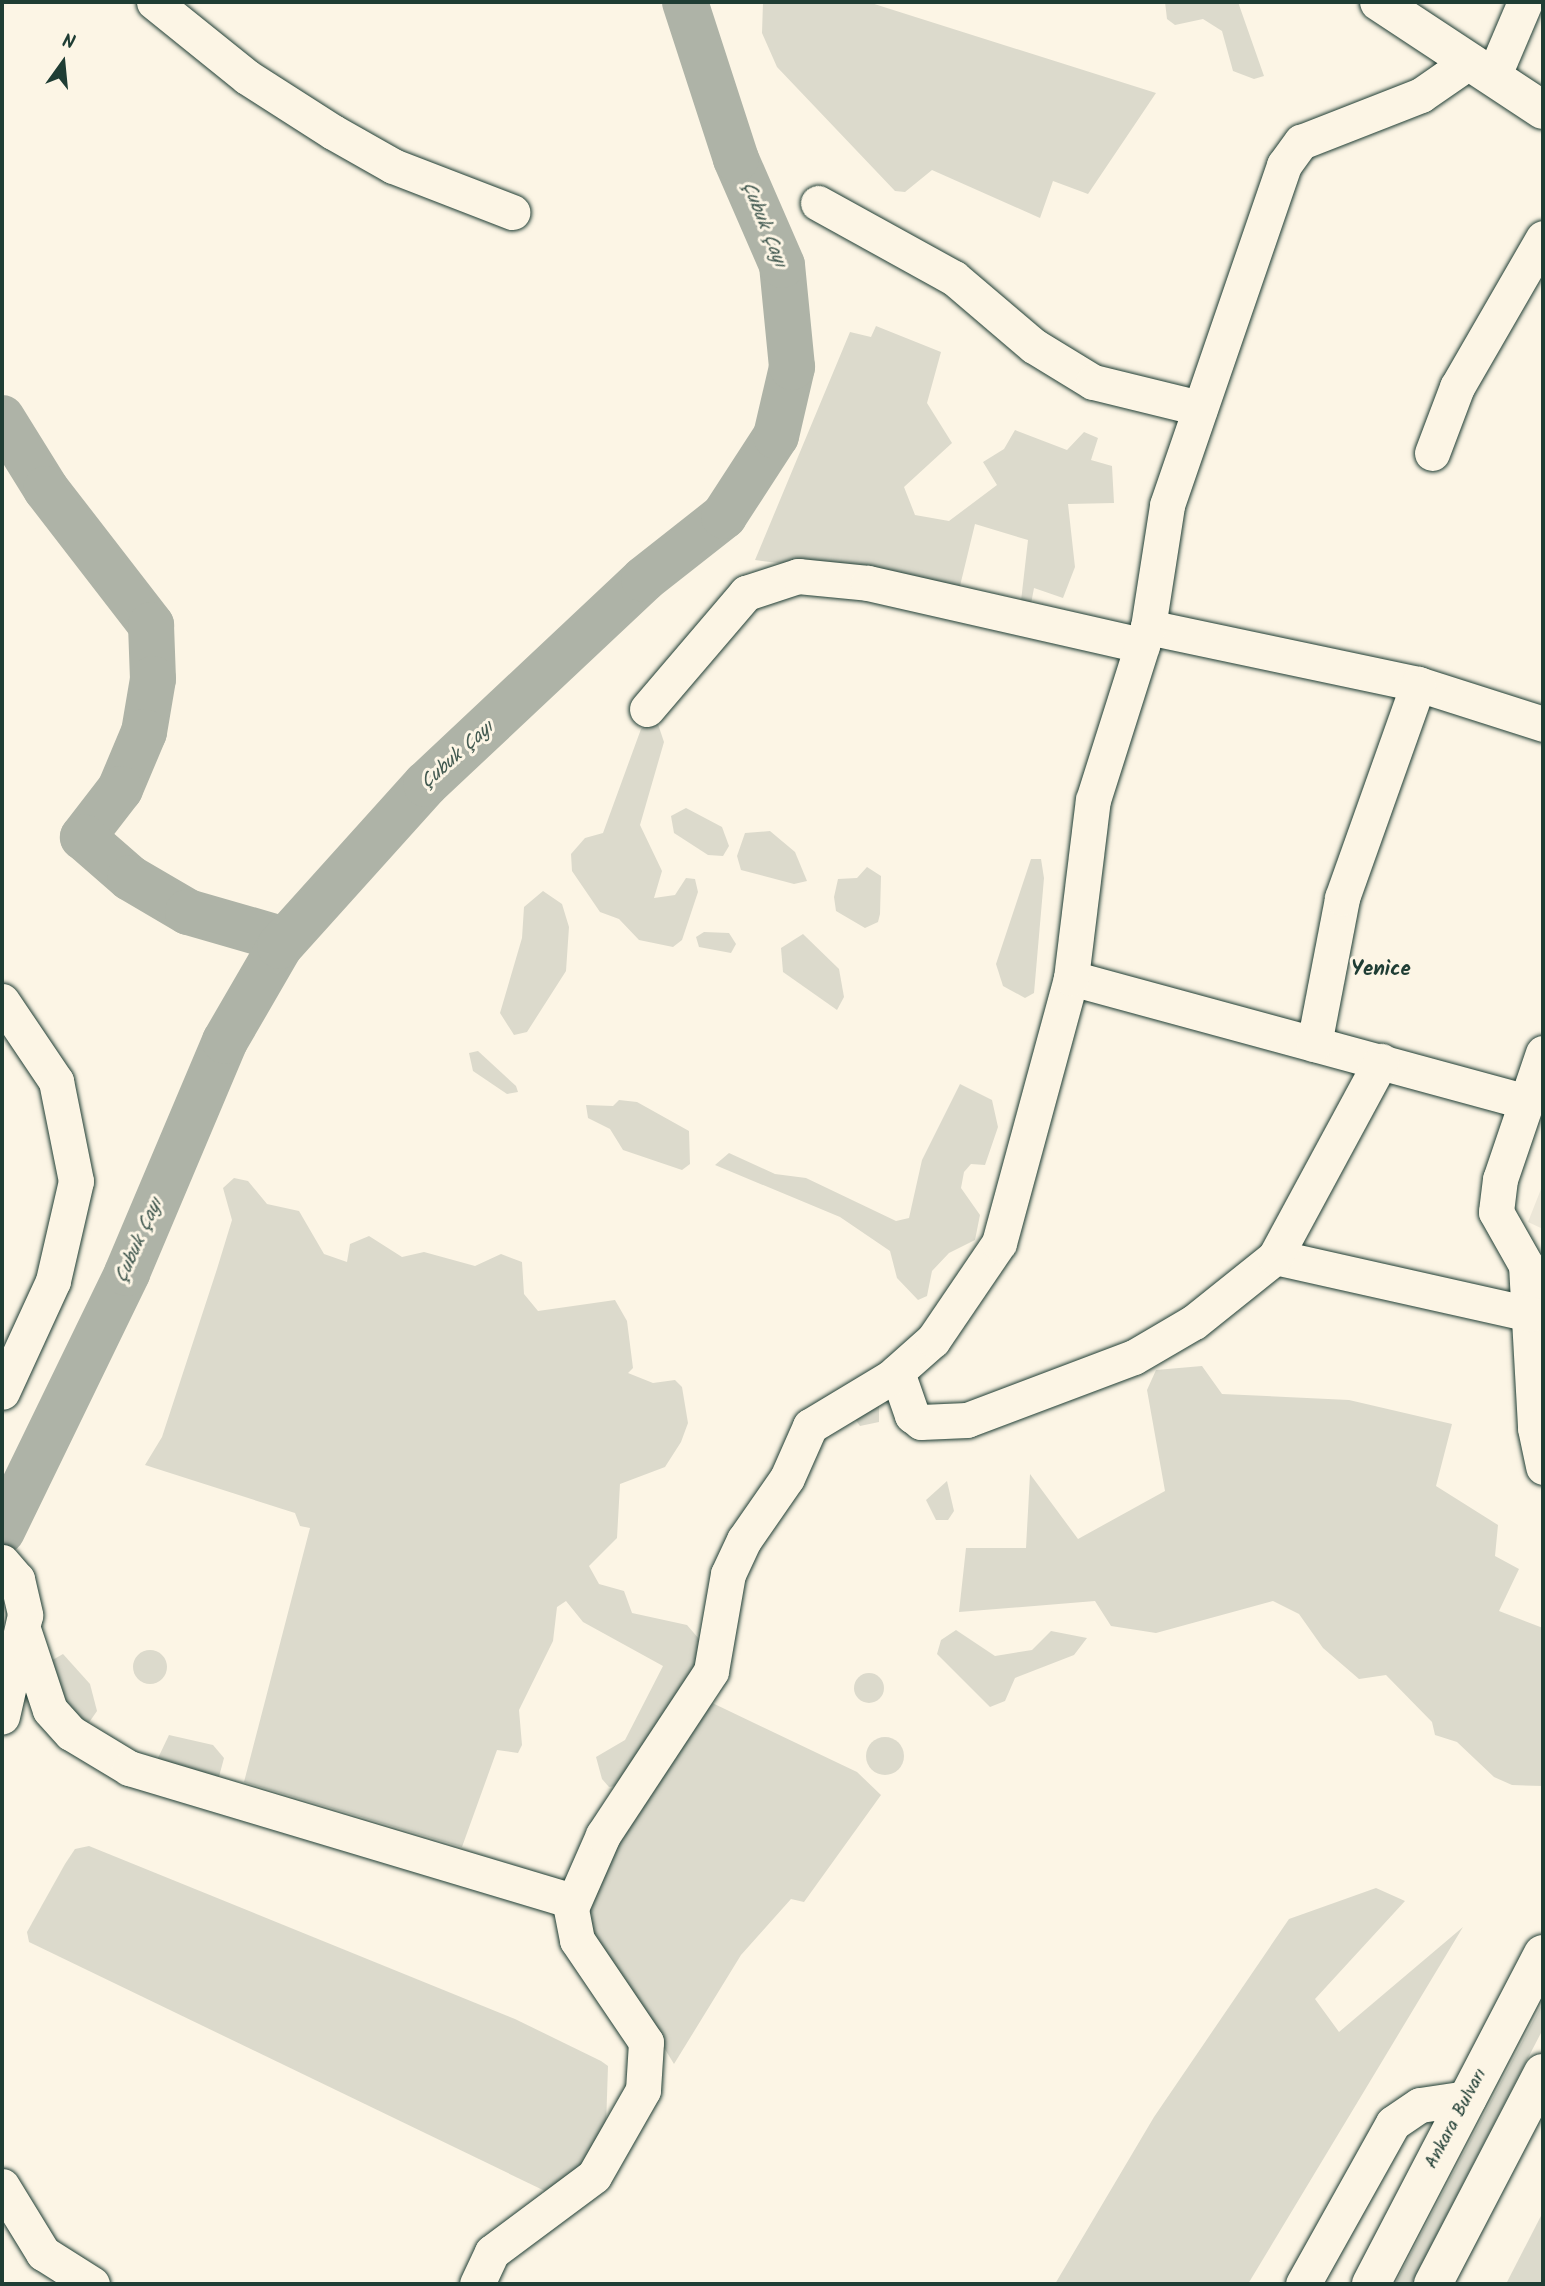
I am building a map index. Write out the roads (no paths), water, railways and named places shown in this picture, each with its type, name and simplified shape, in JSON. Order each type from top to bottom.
[{"type":"main road","points":[[1379,2],[1543,110]]},
{"type":"main road","name":"Ankara Bulvarı","points":[[1371,2284],[1543,1954]]},
{"type":"main road","points":[[1433,2284],[1543,2073]]},
{"type":"street","points":[[154,2],[247,77],[333,132],[393,166],[512,212]]},
{"type":"street","points":[[477,2284],[492,2252],[594,2176],[649,2072],[639,2027],[577,1940],[573,1901],[624,1799],[704,1684],[735,1558],[787,1478],[804,1434],[897,1372],[958,1309],[999,1243],[1071,978],[1093,800],[1145,636],[1164,517],[1292,150],[1481,69],[1525,2]]},
{"type":"street","points":[[818,203],[954,278],[1075,373],[1200,408]]},
{"type":"street","points":[[1432,453],[1457,387],[1543,238]]},
{"type":"street","points":[[647,709],[746,593],[798,576],[868,583],[1418,684],[1543,724]]},
{"type":"street","points":[[1314,1044],[1342,898],[1418,684]]},
{"type":"street","points":[[1071,978],[1525,1101]]},
{"type":"street","points":[[2,1001],[56,1081],[76,1181],[53,1281],[2,1392]]},
{"type":"street","points":[[1543,1054],[1525,1101],[1496,1212],[1526,1265],[1531,1314],[1535,1428],[1543,1467]]},
{"type":"street","points":[[897,1372],[912,1415],[921,1422],[993,1413],[1134,1357],[1238,1292],[1275,1258],[1381,1061]]},
{"type":"street","points":[[1275,1258],[1531,1314]]},
{"type":"street","points":[[2,1716],[23,1629],[22,1594],[4,1564]]},
{"type":"street","points":[[23,1629],[50,1710],[71,1733],[129,1768],[573,1901]]},
{"type":"street","points":[[1303,2284],[1393,2123],[1420,2105],[1468,2098]]},
{"type":"street","points":[[2,2186],[43,2253],[69,2279]]},
{"type":"waterway","name":"Çubuk Çayı","points":[[2,1531],[127,1273],[225,1041],[280,946],[426,784],[644,579],[724,516],[776,436],[792,367],[782,265],[736,159],[685,2]]},
{"type":"waterway","points":[[2,418],[46,489],[151,625],[153,679],[144,732],[120,789],[83,837],[130,878],[188,912],[285,940]]},
{"type":"district","name":"Yenice","points":[[1381,970]]}]
